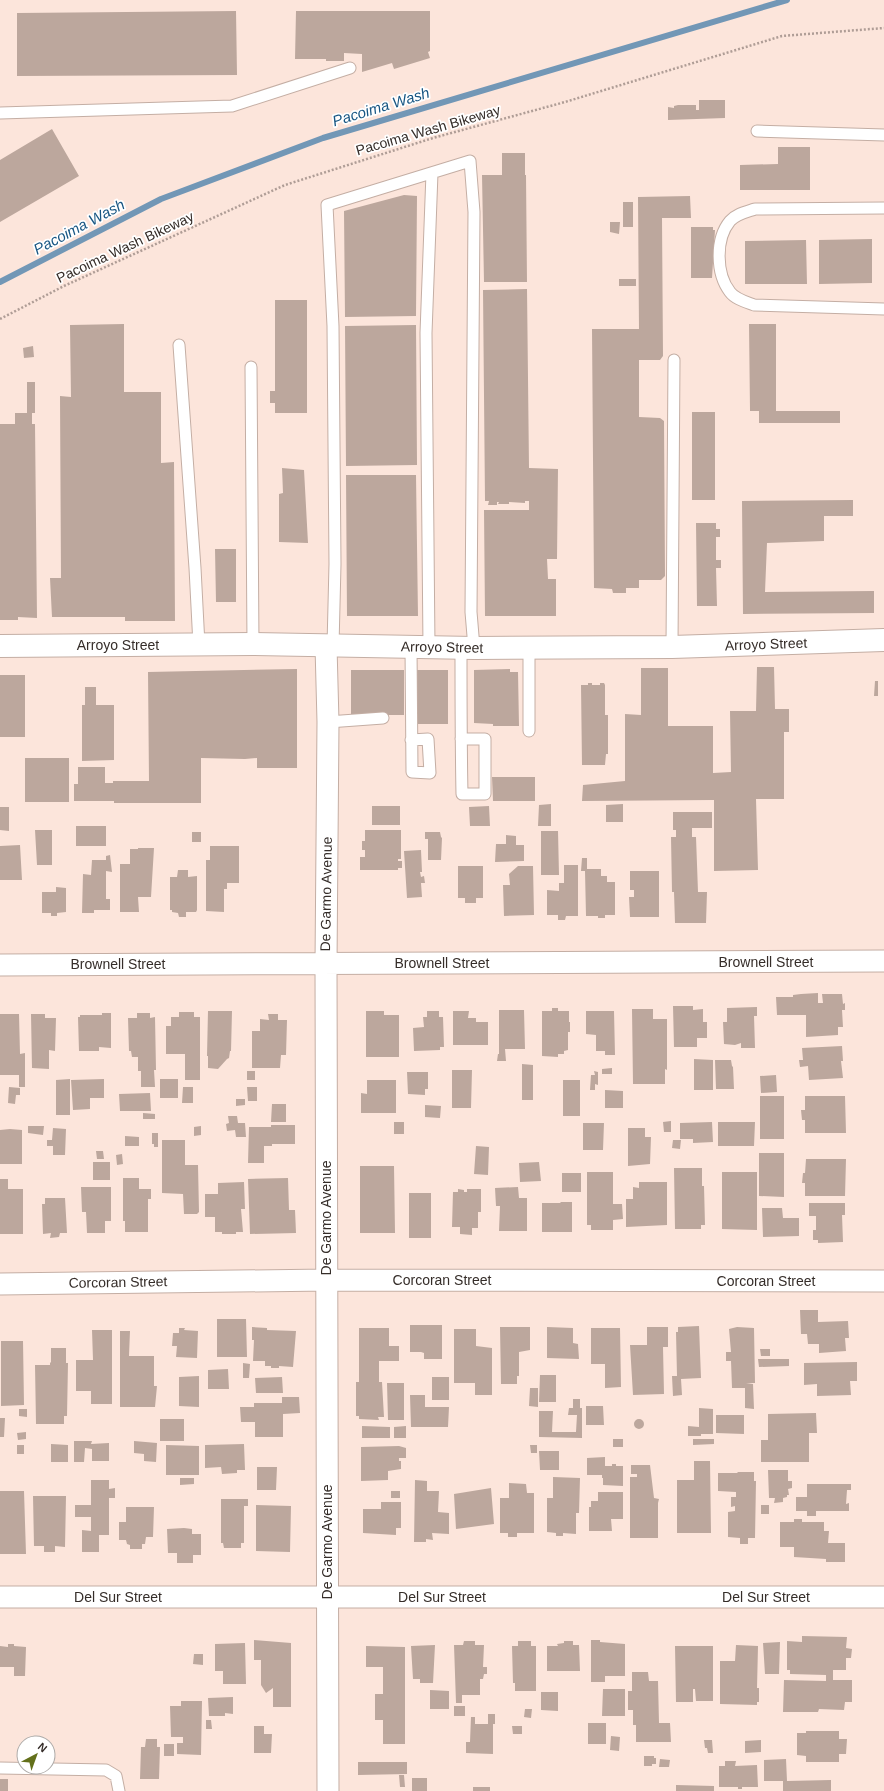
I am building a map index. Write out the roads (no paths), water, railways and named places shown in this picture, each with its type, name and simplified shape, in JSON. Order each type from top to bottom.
[{"type":"street","name":"Arroyo Street","points":[[0,646],[253,644],[467,647],[672,647],[884,640]]},
{"type":"street","name":"De Garmo Avenue","points":[[328,1791],[326,964],[330,646]]},
{"type":"street","name":"Brownell Street","points":[[0,965],[884,962]]},
{"type":"street","name":"Corcoran Street","points":[[0,1284],[327,1280],[884,1281]]},
{"type":"street","name":"Del Sur Street","points":[[0,1597],[884,1597]]},
{"type":"lane","points":[[0,113],[232,106],[350,68]]},
{"type":"lane","points":[[757,132],[884,135]]},
{"type":"lane","points":[[330,646],[335,564],[333,326],[327,205],[470,161],[474,212],[471,604],[461,739],[462,794],[485,794],[485,739],[461,739]]},
{"type":"lane","points":[[411,740],[420,646],[426,333],[432,173]]},
{"type":"lane","points":[[884,208],[755,209],[742,212],[730,221],[723,233],[720,257],[722,276],[730,292],[741,300],[754,305],[884,309]]},
{"type":"lane","points":[[179,345],[196,568],[199,644]]},
{"type":"lane","points":[[672,647],[674,360]]},
{"type":"lane","points":[[251,367],[253,644]]},
{"type":"lane","points":[[529,647],[529,731]]},
{"type":"lane","points":[[328,722],[383,718]]},
{"type":"lane","points":[[0,1768],[106,1770],[116,1776],[118,1791]]},
{"type":"waterway","name":"Pacoima Wash","points":[[0,282],[161,199],[323,138],[787,0]]}]
